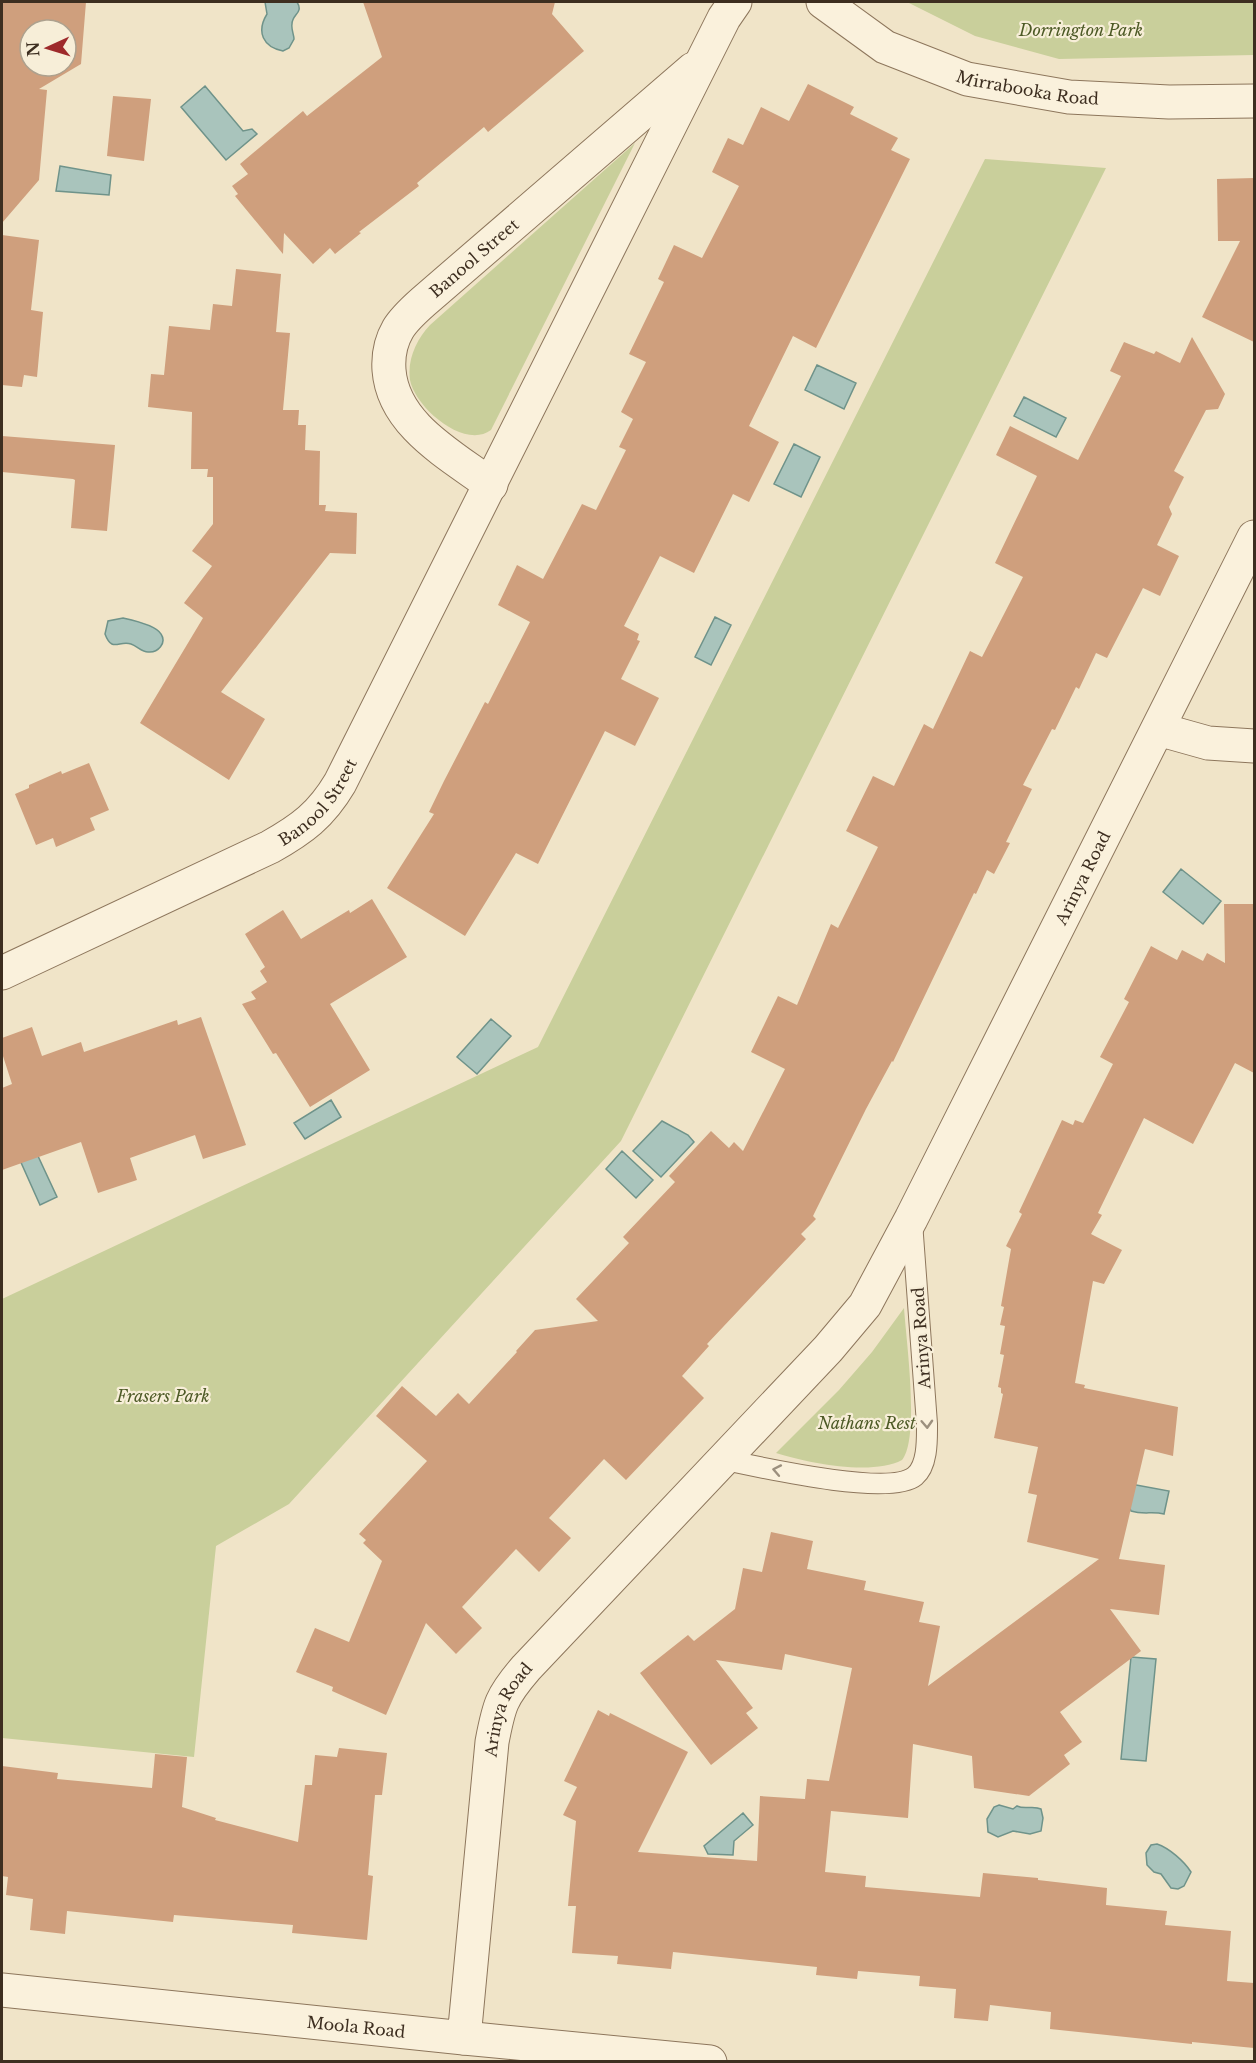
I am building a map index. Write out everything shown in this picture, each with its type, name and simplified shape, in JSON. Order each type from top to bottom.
[{"type":"street","name":"Banool Street","points":[[2,973],[253,856],[296,831],[319,813],[328,802],[340,783],[724,18],[735,2]]},
{"type":"street","name":"Mirrabooka Road","points":[[823,2],[885,47],[967,79],[1068,97],[1169,102],[1254,101]]},
{"type":"street","name":"Banool Street","points":[[490,485],[427,437],[402,410],[392,386],[388,360],[391,345],[398,330],[423,302],[705,58]]},
{"type":"street","name":"Arinya Road","points":[[464,2038],[492,1742],[498,1708],[509,1688],[526,1668],[724,1460],[858,1315],[870,1297],[1254,537]]},
{"type":"street","points":[[1158,729],[1208,742],[1254,746]]},
{"type":"street","name":"Moola Road","points":[[2,1990],[710,2061]]},
{"type":"lane","name":"Arinya Road","points":[[724,1460],[824,1479],[884,1483],[909,1480],[920,1471],[926,1448],[927,1424],[911,1219]]},
{"type":"green space","name":"Dorrington Park","points":[[907,2],[1254,2],[1254,55],[1059,59],[975,36]]},
{"type":"green space","points":[[635,143],[491,430],[480,435],[468,434],[442,423],[421,402],[410,380],[412,357],[421,337],[430,325]]},
{"type":"green space","name":"Frasers Park","points":[[985,159],[1106,168],[621,1141],[289,1504],[216,1546],[194,1757],[2,1738],[2,1299],[538,1047]]},
{"type":"green space","name":"Nathans Rest","points":[[904,1308],[911,1411],[907,1449],[902,1460],[889,1465],[857,1467],[822,1464],[776,1453],[839,1390],[872,1352]]},
{"type":"water","points":[[265,2],[297,2],[299,6],[292,24],[294,39],[289,48],[283,51],[271,46],[263,38],[262,27],[267,14]]},
{"type":"water","points":[[205,86],[243,131],[252,129],[257,134],[226,160],[181,107]]},
{"type":"water","points":[[60,166],[111,175],[109,195],[56,191]]},
{"type":"water","points":[[817,365],[856,383],[844,409],[805,390]]},
{"type":"water","points":[[1024,397],[1066,418],[1056,437],[1014,416]]},
{"type":"water","points":[[794,444],[820,457],[801,497],[774,484]]},
{"type":"water","points":[[715,617],[731,625],[711,665],[695,657]]},
{"type":"water","points":[[123,618],[144,623],[158,631],[163,637],[160,647],[148,652],[127,643],[116,645],[110,643],[105,634],[108,621]]},
{"type":"water","points":[[1181,869],[1221,901],[1203,924],[1163,892]]},
{"type":"water","points":[[491,1019],[511,1036],[477,1074],[457,1057]]},
{"type":"water","points":[[331,1100],[341,1117],[305,1139],[294,1123]]},
{"type":"water","points":[[662,1121],[688,1135],[694,1142],[661,1177],[633,1151]]},
{"type":"water","points":[[31,1141],[57,1197],[40,1205],[15,1149]]},
{"type":"water","points":[[622,1151],[653,1180],[636,1198],[606,1169]]},
{"type":"water","points":[[1120,1482],[1169,1491],[1164,1514],[1131,1511]]},
{"type":"water","points":[[1131,1657],[1156,1659],[1146,1761],[1121,1759]]},
{"type":"water","points":[[999,1805],[1013,1809],[1017,1806],[1041,1809],[1043,1818],[1041,1831],[1030,1834],[1013,1831],[998,1837],[988,1832],[987,1819],[994,1807]]},
{"type":"water","points":[[743,1813],[753,1825],[734,1841],[733,1855],[708,1854],[704,1846]]},
{"type":"water","points":[[1157,1844],[1176,1855],[1191,1872],[1184,1886],[1178,1889],[1171,1888],[1161,1874],[1154,1872],[1147,1865],[1146,1853],[1151,1845]]},
{"type":"building","points":[[2,2],[86,2],[81,64],[78,66],[78,18],[18,18],[18,78],[57,78],[39,89],[47,90],[39,180],[2,223]]},
{"type":"building","points":[[363,2],[555,2],[552,14],[584,51],[488,132],[484,127],[417,183],[419,186],[359,232],[361,233],[335,254],[330,248],[313,264],[284,233],[283,254],[235,196],[238,194],[232,186],[248,174],[240,164],[303,111],[307,116],[382,57]]},
{"type":"building","points":[[808,84],[854,107],[850,114],[898,138],[891,150],[910,159],[816,348],[793,336],[749,426],[779,442],[749,502],[733,494],[694,573],[660,556],[624,626],[639,634],[637,640],[640,641],[621,679],[659,698],[635,746],[605,731],[538,864],[516,853],[465,936],[387,888],[434,814],[429,812],[444,781],[485,702],[488,704],[530,622],[498,605],[517,565],[543,579],[582,504],[596,510],[626,450],[619,447],[633,419],[621,412],[646,362],[629,354],[664,282],[658,279],[674,245],[702,258],[739,186],[712,172],[728,138],[743,145],[761,107],[789,121]]},
{"type":"building","points":[[113,96],[151,99],[144,161],[107,156]]},
{"type":"building","points":[[1254,178],[1254,342],[1202,317],[1240,241],[1218,241],[1217,179]]},
{"type":"building","points":[[2,235],[39,240],[31,310],[43,312],[37,377],[24,375],[22,387],[2,385]]},
{"type":"building","points":[[236,269],[281,274],[276,332],[290,333],[283,410],[299,410],[298,425],[306,425],[305,450],[320,451],[319,505],[326,505],[325,511],[357,513],[356,554],[330,553],[221,692],[265,719],[229,780],[140,723],[203,618],[184,603],[212,566],[192,551],[213,524],[213,477],[207,477],[208,469],[191,469],[192,412],[148,407],[151,374],[164,375],[169,326],[210,330],[213,304],[232,306]]},
{"type":"building","points":[[1192,337],[1225,394],[1218,409],[1206,410],[1174,471],[1184,477],[1169,507],[1172,514],[1157,545],[1179,556],[1160,596],[1143,588],[1107,658],[1096,653],[1079,689],[1076,687],[1055,730],[1052,729],[1023,785],[1032,789],[1006,842],[1010,843],[994,874],[987,870],[976,894],[974,893],[893,1062],[866,1109],[813,1216],[816,1219],[801,1234],[806,1239],[707,1344],[709,1346],[682,1376],[704,1398],[626,1480],[604,1459],[549,1518],[571,1538],[539,1572],[516,1549],[462,1607],[482,1628],[456,1654],[426,1623],[386,1715],[332,1691],[333,1687],[296,1672],[315,1628],[349,1642],[382,1561],[363,1543],[366,1540],[359,1534],[427,1461],[376,1416],[402,1386],[436,1416],[458,1393],[469,1404],[535,1330],[598,1321],[576,1299],[629,1243],[623,1237],[675,1182],[669,1176],[711,1131],[729,1148],[734,1142],[743,1151],[785,1069],[751,1052],[778,996],[797,1005],[831,924],[838,928],[878,847],[846,831],[873,776],[894,786],[924,724],[933,729],[970,651],[982,657],[1023,577],[995,563],[1037,476],[996,455],[1010,426],[1078,460],[1121,376],[1110,371],[1124,342],[1154,354],[1156,351],[1180,363]]},
{"type":"building","points":[[2,436],[115,445],[107,531],[71,528],[75,480],[2,472]]},
{"type":"building","points":[[89,763],[109,810],[90,818],[95,830],[56,847],[53,838],[36,845],[15,794],[61,771],[62,774]]},
{"type":"building","points":[[372,899],[407,957],[330,1004],[370,1070],[310,1107],[242,1004],[256,999],[251,992],[267,982],[260,971],[265,967],[245,934],[283,910],[301,939]]},
{"type":"building","points":[[1224,904],[1254,904],[1254,1073],[1235,1063],[1193,1144],[1144,1118],[1098,1213],[1102,1215],[1091,1234],[1122,1250],[1104,1284],[1093,1281],[1075,1383],[1085,1385],[1084,1388],[1178,1407],[1173,1456],[1145,1449],[1119,1559],[1165,1565],[1159,1615],[1110,1609],[1141,1651],[1060,1712],[1082,1742],[1064,1755],[1070,1764],[1029,1796],[974,1788],[972,1756],[913,1744],[908,1818],[831,1811],[825,1872],[866,1876],[865,1887],[980,1897],[983,1873],[1107,1888],[1106,1905],[1167,1911],[1165,1925],[1231,1931],[1227,1981],[1254,1983],[1254,2048],[1050,2029],[1051,2012],[990,2005],[988,2021],[954,2018],[956,1989],[919,1986],[920,1976],[858,1971],[857,1979],[816,1975],[817,1967],[673,1952],[671,1969],[617,1964],[618,1956],[572,1953],[576,1906],[568,1906],[576,1821],[563,1815],[577,1787],[564,1781],[598,1710],[609,1716],[610,1713],[688,1752],[638,1852],[757,1861],[760,1796],[805,1799],[807,1779],[829,1781],[852,1668],[785,1654],[782,1670],[716,1660],[753,1708],[746,1713],[758,1728],[711,1765],[640,1673],[688,1635],[694,1641],[735,1609],[743,1568],[762,1572],[771,1532],[813,1541],[807,1569],[866,1581],[864,1590],[924,1602],[919,1622],[940,1626],[928,1686],[1099,1559],[1027,1542],[1037,1495],[1028,1493],[1038,1447],[994,1438],[1003,1394],[1001,1388],[998,1387],[1004,1355],[1000,1354],[1005,1326],[1000,1325],[1004,1307],[1001,1306],[1011,1249],[1006,1246],[1022,1214],[1019,1212],[1062,1120],[1073,1125],[1075,1120],[1083,1123],[1113,1064],[1100,1057],[1129,1002],[1124,999],[1151,946],[1177,960],[1182,950],[1203,961],[1207,953],[1225,963]]},
{"type":"building","points":[[201,1017],[246,1145],[203,1159],[195,1135],[130,1158],[137,1180],[98,1193],[81,1142],[2,1170],[2,1088],[12,1084],[2,1053],[2,1038],[32,1027],[42,1056],[81,1042],[84,1052],[177,1020],[178,1025]]},
{"type":"building","points":[[339,1748],[387,1753],[382,1795],[375,1795],[368,1875],[373,1876],[367,1940],[292,1933],[293,1925],[174,1915],[173,1922],[67,1911],[65,1934],[30,1930],[33,1899],[6,1895],[8,1877],[2,1876],[2,1766],[58,1773],[57,1779],[152,1788],[155,1754],[187,1757],[182,1807],[216,1818],[215,1820],[298,1842],[305,1785],[312,1785],[315,1755],[337,1757]]}]
